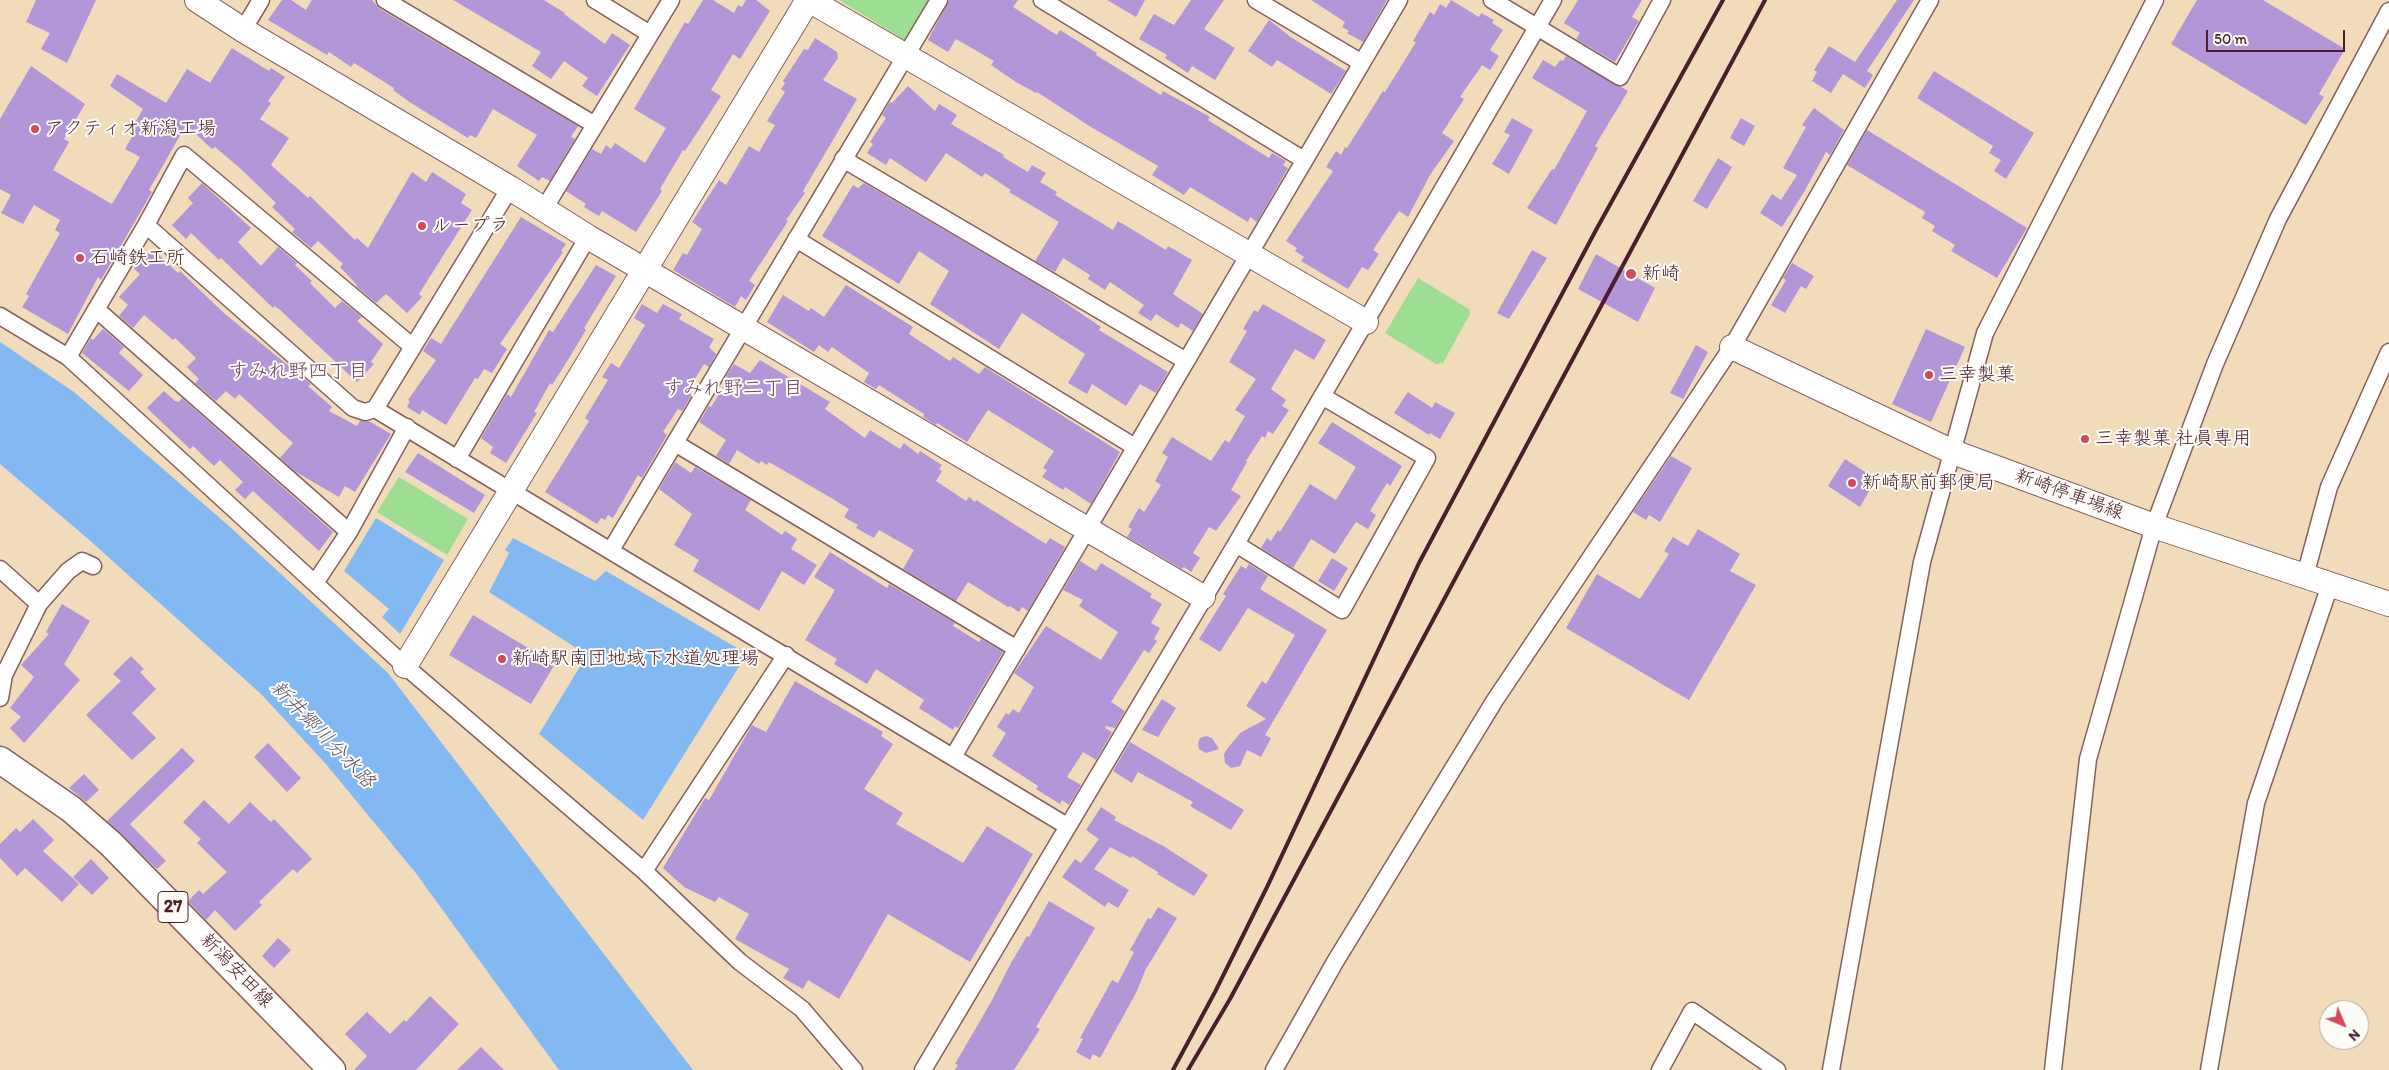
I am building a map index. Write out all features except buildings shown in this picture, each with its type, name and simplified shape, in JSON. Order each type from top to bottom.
[{"type":"main road","name":"新潟安田線","points":[[0,760],[71,809],[111,844],[332,1070]]},
{"type":"street","points":[[197,0],[243,30],[510,188],[588,237],[1203,597]]},
{"type":"street","points":[[243,30],[261,0]]},
{"type":"street","points":[[385,0],[596,125]]},
{"type":"street","points":[[594,0],[650,34]]},
{"type":"street","points":[[544,209],[670,0]]},
{"type":"street","points":[[405,666],[809,0],[1366,322]]},
{"type":"street","points":[[611,550],[939,0]]},
{"type":"street","points":[[1042,0],[1304,160]]},
{"type":"street","points":[[1256,0],[1362,63]]},
{"type":"street","points":[[953,757],[1398,0]]},
{"type":"street","points":[[1492,0],[1620,77],[1662,0]]},
{"type":"street","points":[[924,1070],[1236,544],[1553,0]]},
{"type":"street","points":[[1274,1070],[1335,962],[1495,700],[1732,347],[1930,0]]},
{"type":"street","points":[[1831,1070],[1922,562],[1985,333],[2154,0]]},
{"type":"street","points":[[2053,1070],[2088,759],[2154,526],[2215,364],[2278,219],[2389,11]]},
{"type":"street","points":[[68,357],[146,225],[184,155],[413,347]]},
{"type":"street","points":[[843,159],[1186,361]]},
{"type":"street","points":[[146,225],[352,408],[365,412],[375,409],[510,188]]},
{"type":"street","points":[[456,460],[588,237]]},
{"type":"street","points":[[796,240],[1135,447]]},
{"type":"street","points":[[96,309],[349,532]]},
{"type":"street","points":[[0,316],[68,357],[405,666],[644,871],[740,962],[802,1009],[854,1070]]},
{"type":"street","name":"新崎停車場線","points":[[1732,347],[1953,452],[2154,526],[2389,604]]},
{"type":"street","points":[[2306,576],[2329,487],[2389,352]]},
{"type":"street","points":[[1236,544],[1342,610],[1427,458],[1322,396]]},
{"type":"street","points":[[375,409],[456,460],[611,550],[1067,826]]},
{"type":"street","points":[[315,584],[349,532],[407,428]]},
{"type":"street","points":[[675,443],[1017,649]]},
{"type":"street","points":[[0,698],[4,675],[40,604],[68,571],[82,562],[93,566]]},
{"type":"street","points":[[0,569],[40,604]]},
{"type":"street","points":[[2209,1070],[2256,803],[2330,585]]},
{"type":"street","points":[[644,871],[786,656]]},
{"type":"street","points":[[1660,1070],[1692,1011],[1778,1070]]},
{"type":"green space","points":[[839,0],[931,0],[906,41]]},
{"type":"green space","points":[[1418,278],[1469,309],[1470,314],[1443,363],[1436,364],[1385,333]]},
{"type":"green space","points":[[399,477],[468,519],[447,555],[377,512]]},
{"type":"water","name":"新井郷川分水路","points":[[0,342],[74,392],[229,526],[388,673],[693,1070],[559,1070],[415,872],[325,763],[261,694],[87,538],[0,464]]},
{"type":"water","points":[[376,518],[444,560],[400,634],[382,617],[389,609],[344,571]]},
{"type":"water","points":[[513,538],[595,581],[606,571],[747,654],[643,820],[539,734],[587,655],[489,592],[509,553],[505,550]]},
{"type":"railway","points":[[1173,1070],[1215,992],[1268,885],[1419,563],[1596,230],[1723,0]]},
{"type":"railway","points":[[1188,1070],[1230,999],[1765,0]]},
{"type":"place","name":"アクティオ新潟工場","points":[[35,129]]},
{"type":"place","name":"ループラ","points":[[422,226]]},
{"type":"place","name":"石崎鉄工所","points":[[80,258]]},
{"type":"place","name":"新崎","points":[[1631,274]]},
{"type":"place","name":"三幸製菓","points":[[1929,375]]},
{"type":"place","name":"三幸製菓 社員専用","points":[[2085,439]]},
{"type":"place","name":"新崎駅前郵便局","points":[[1852,483]]},
{"type":"place","name":"新崎駅南団地域下水道処理場","points":[[502,659]]},
{"type":"district","name":"すみれ野四丁目","points":[[298,372]]},
{"type":"district","name":"すみれ野二丁目","points":[[733,389]]}]
